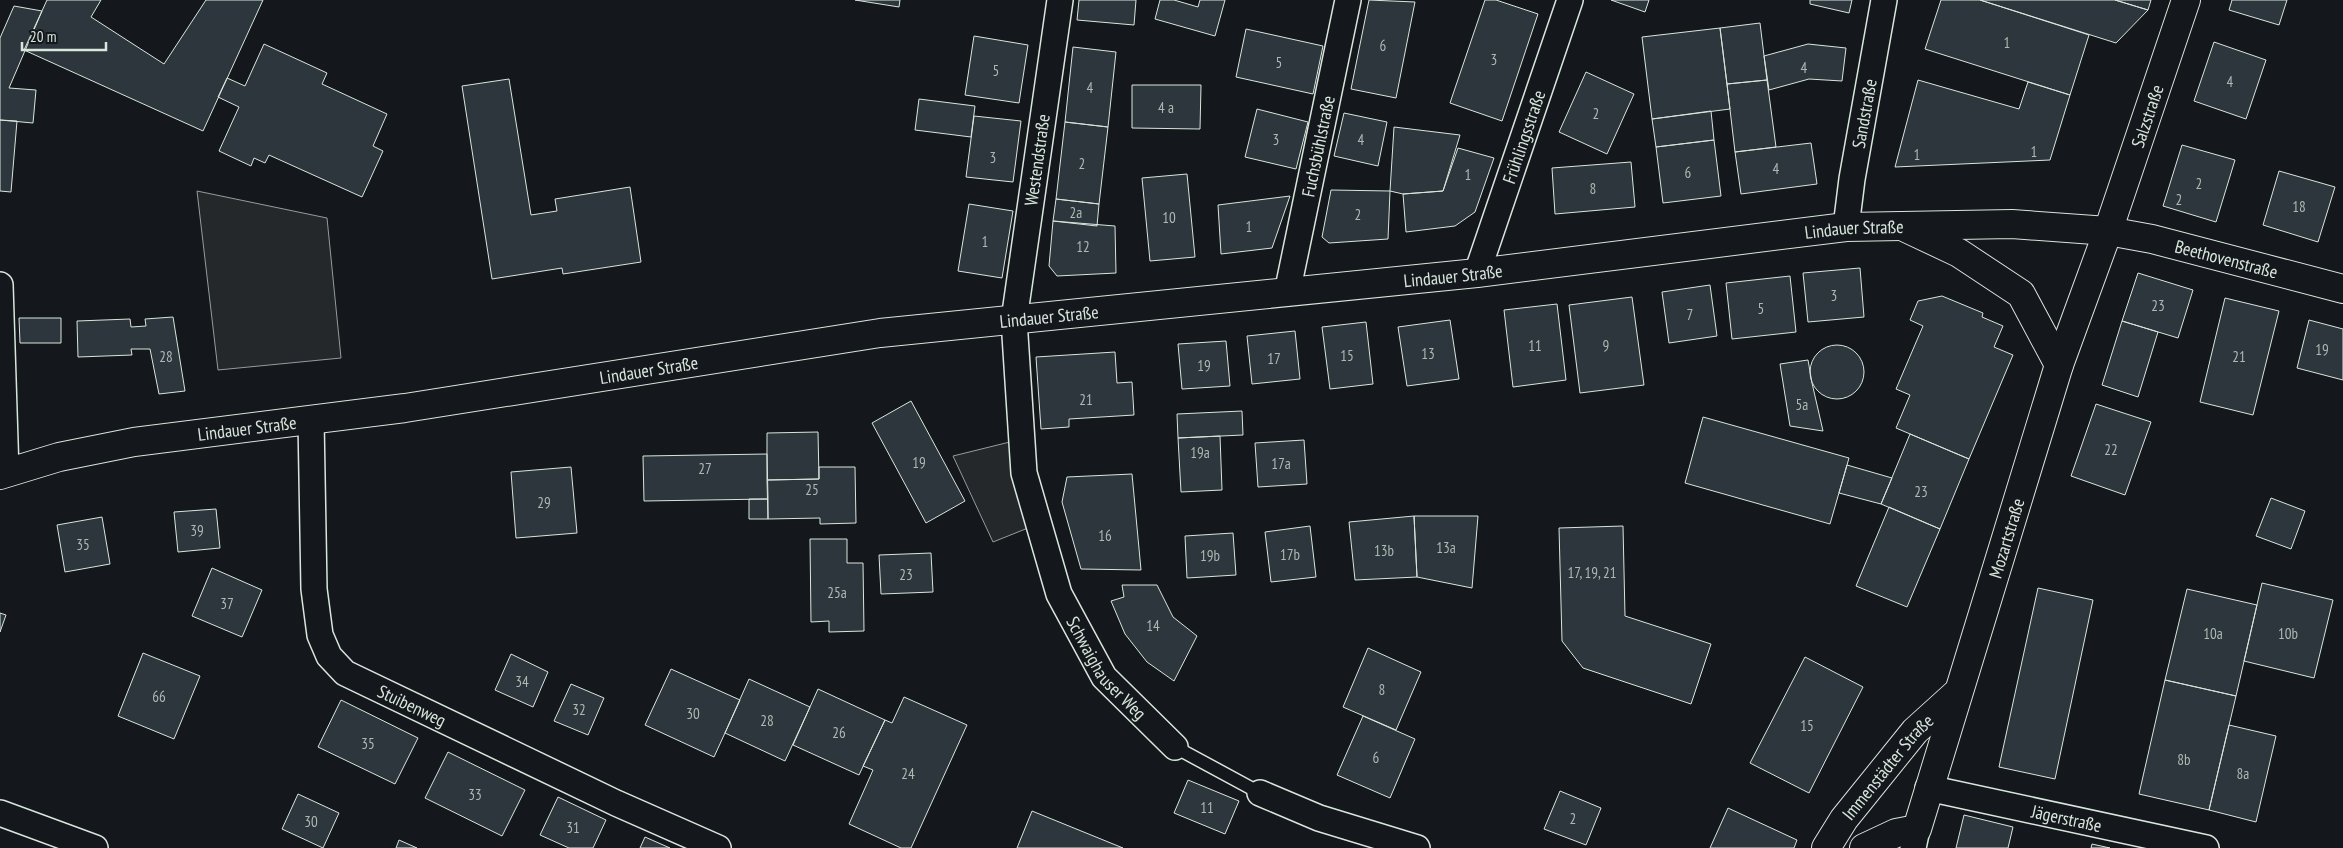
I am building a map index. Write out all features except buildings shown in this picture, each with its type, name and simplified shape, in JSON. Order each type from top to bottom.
[{"type":"street","name":"Westendstraße","points":[[1014,320],[1060,0]]},
{"type":"street","name":"Fuchsbühlstraße","points":[[1287,293],[1348,0]]},
{"type":"street","name":"Frühlingsstraße","points":[[1477,273],[1570,0]]},
{"type":"street","name":"Sandstraße","points":[[1846,227],[1852,179],[1884,0]]},
{"type":"street","name":"Salzstraße","points":[[2108,231],[2186,0]]},
{"type":"street","name":"Lindauer Straße","points":[[3,474],[59,457],[134,442],[405,408],[880,333],[1477,273],[1846,227],[2012,224],[2108,231]]},
{"type":"street","points":[[1900,225],[1959,253],[2021,294],[2059,365]]},
{"type":"street","name":"Beethovenstraße","points":[[2108,231],[2152,239],[2343,289]]},
{"type":"street","name":"Mozartstraße","points":[[1915,839],[1928,788],[2059,365],[2108,231]]},
{"type":"street","points":[[0,285],[3,474]]},
{"type":"street","name":"Schwaighauser Weg","points":[[1014,320],[1024,473],[1059,594],[1104,677],[1175,747]]},
{"type":"street","name":"Stuibenweg","points":[[311,420],[314,589],[320,635],[329,656],[345,673],[616,803],[718,848]]},
{"type":"street","name":"Immenstädter Straße","points":[[1826,848],[1844,819],[1915,731],[1957,693]]},
{"type":"street","name":"Jägerstraße","points":[[1928,788],[2206,848]]},
{"type":"street","name":"Schwaighauser Weg","points":[[1260,793],[1320,818],[1417,848]]},
{"type":"street","points":[[0,813],[95,848]]},
{"type":"street","name":"Immenstädter Straße","points":[[1864,848],[1896,833],[1915,839]]},
{"type":"lane","name":"Schwaighauser Weg","points":[[1175,747],[1260,793]]},
{"type":"shaded area","points":[[197,191],[327,218],[341,358],[218,370]]},
{"type":"shaded area","points":[[1022,439],[1038,524],[993,542],[953,456]]}]
